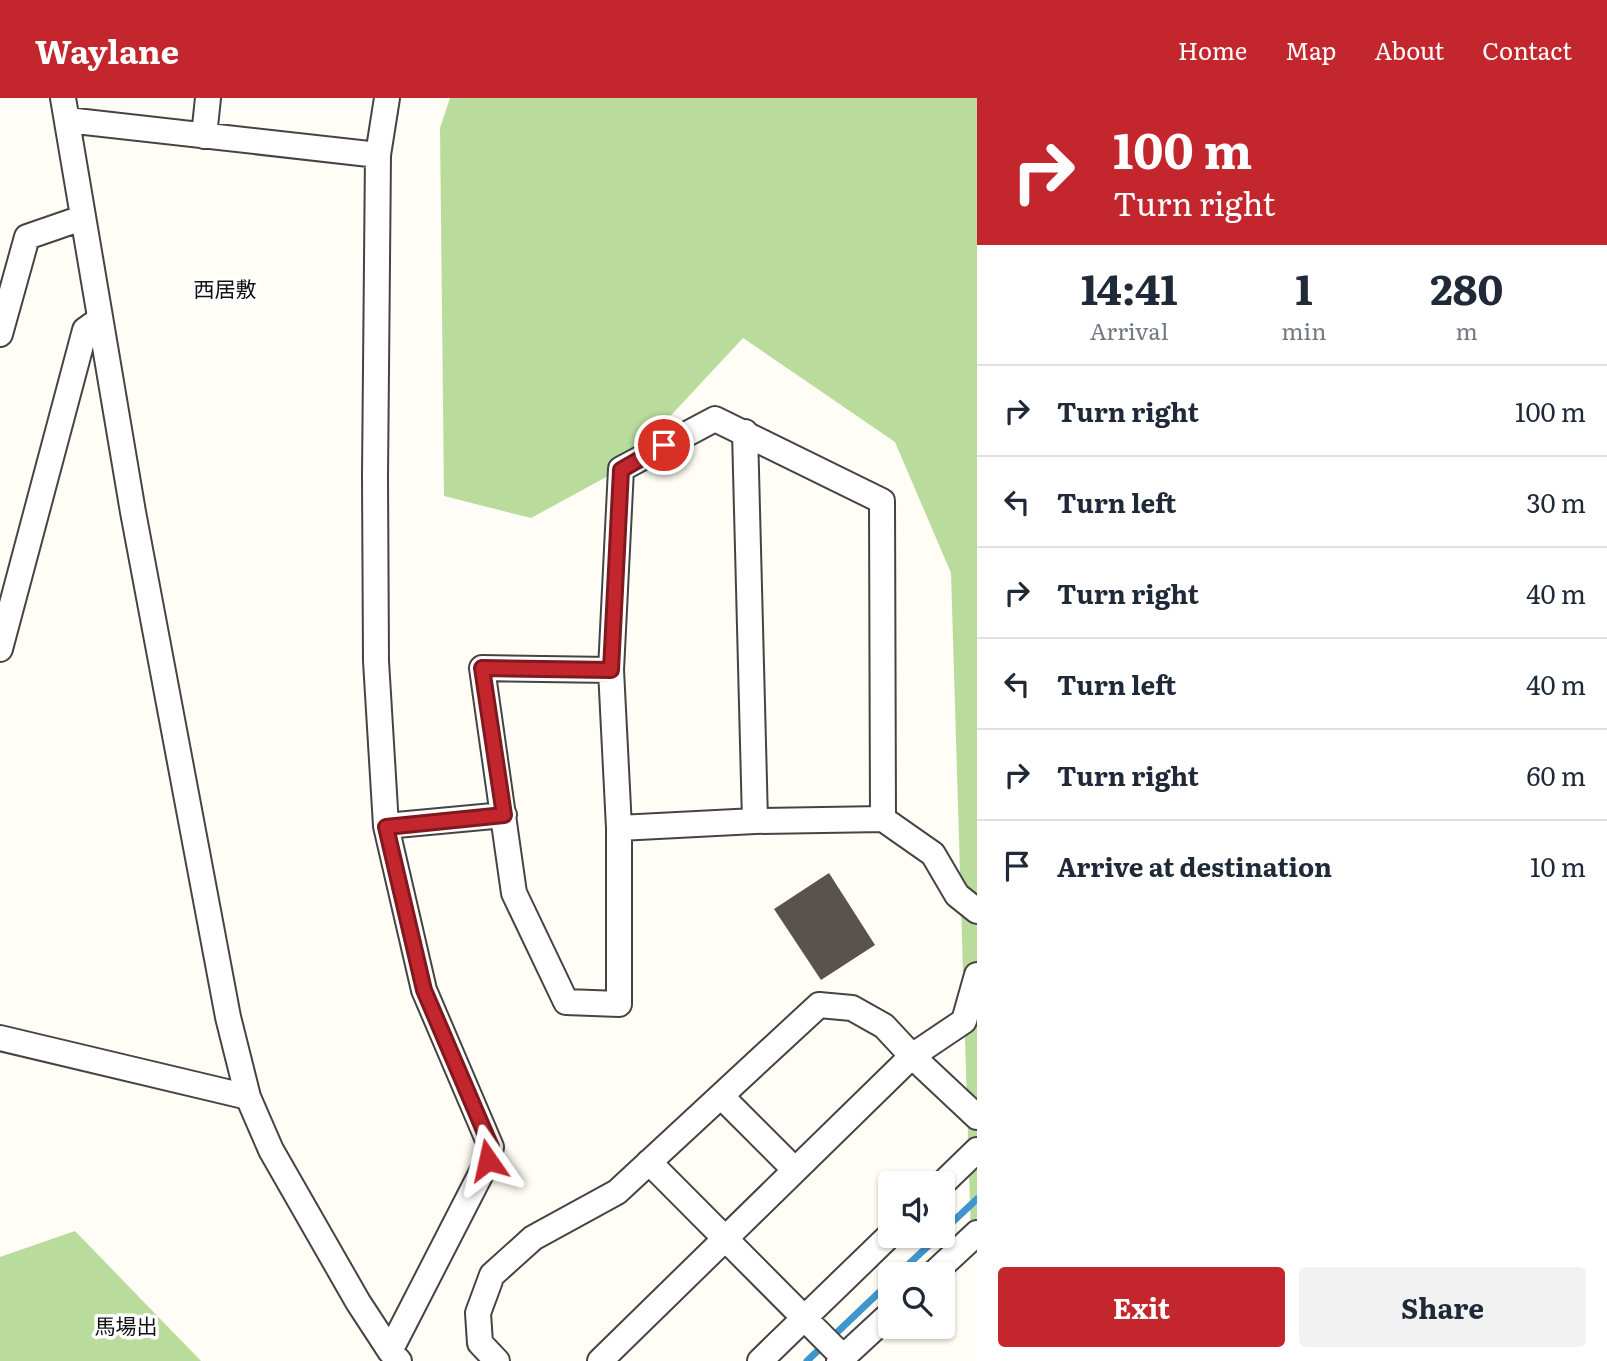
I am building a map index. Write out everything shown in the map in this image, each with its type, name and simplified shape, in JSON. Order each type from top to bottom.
[{"type":"street","points":[[204,136],[208,98]]},
{"type":"street","points":[[387,98],[378,155],[376,661],[386,827],[424,990],[491,1147],[488,1160],[394,1356]]},
{"type":"street","points":[[378,155],[204,136],[65,109],[99,320],[228,1017],[248,1097],[271,1150],[358,1303],[394,1356]]},
{"type":"street","points":[[0,334],[27,237],[82,218]]},
{"type":"street","points":[[0,649],[85,330],[99,320]]},
{"type":"street","points":[[611,670],[482,668],[514,893],[566,1002],[620,1004],[619,828],[611,670],[621,470],[715,419],[882,501],[883,819]]},
{"type":"street","points":[[745,432],[755,821]]},
{"type":"street","points":[[386,827],[504,815]]},
{"type":"street","points":[[619,828],[755,821],[883,819],[933,854],[957,895],[977,911]]},
{"type":"street","points":[[600,1361],[912,1056],[964,1021],[977,975]]},
{"type":"street","points":[[497,1361],[480,1343],[478,1313],[492,1275],[533,1238],[617,1192],[819,1005],[852,1008],[884,1026],[977,1117]]},
{"type":"street","points":[[0,1038],[248,1097]]},
{"type":"street","points":[[721,1096],[795,1170]]},
{"type":"street","points":[[955,1171],[977,1150]]},
{"type":"street","points":[[649,1162],[805,1317],[841,1359],[878,1325]]},
{"type":"street","points":[[946,1262],[977,1233]]},
{"type":"street","points":[[760,1361],[878,1247]]},
{"type":"green space","points":[[450,98],[977,98],[977,1233],[971,1238],[951,573],[895,442],[743,338],[621,469],[531,518],[444,496],[440,128]]},
{"type":"green space","points":[[75,1231],[201,1361],[0,1361],[0,1257]]},
{"type":"building","points":[[829,873],[875,945],[821,980],[774,909]]},
{"type":"waterway","points":[[955,1220],[977,1199]]},
{"type":"waterway","points":[[911,1262],[926,1248]]},
{"type":"waterway","points":[[807,1361],[878,1293]]},
{"type":"district","name":"西居敷","points":[[225,290]]},
{"type":"district","name":"馬場出","points":[[126,1327]]},
{"type":"route","points":[[488,1160],[491,1147],[424,990],[386,827],[504,815],[482,668],[611,670],[621,470],[664,445]]}]
